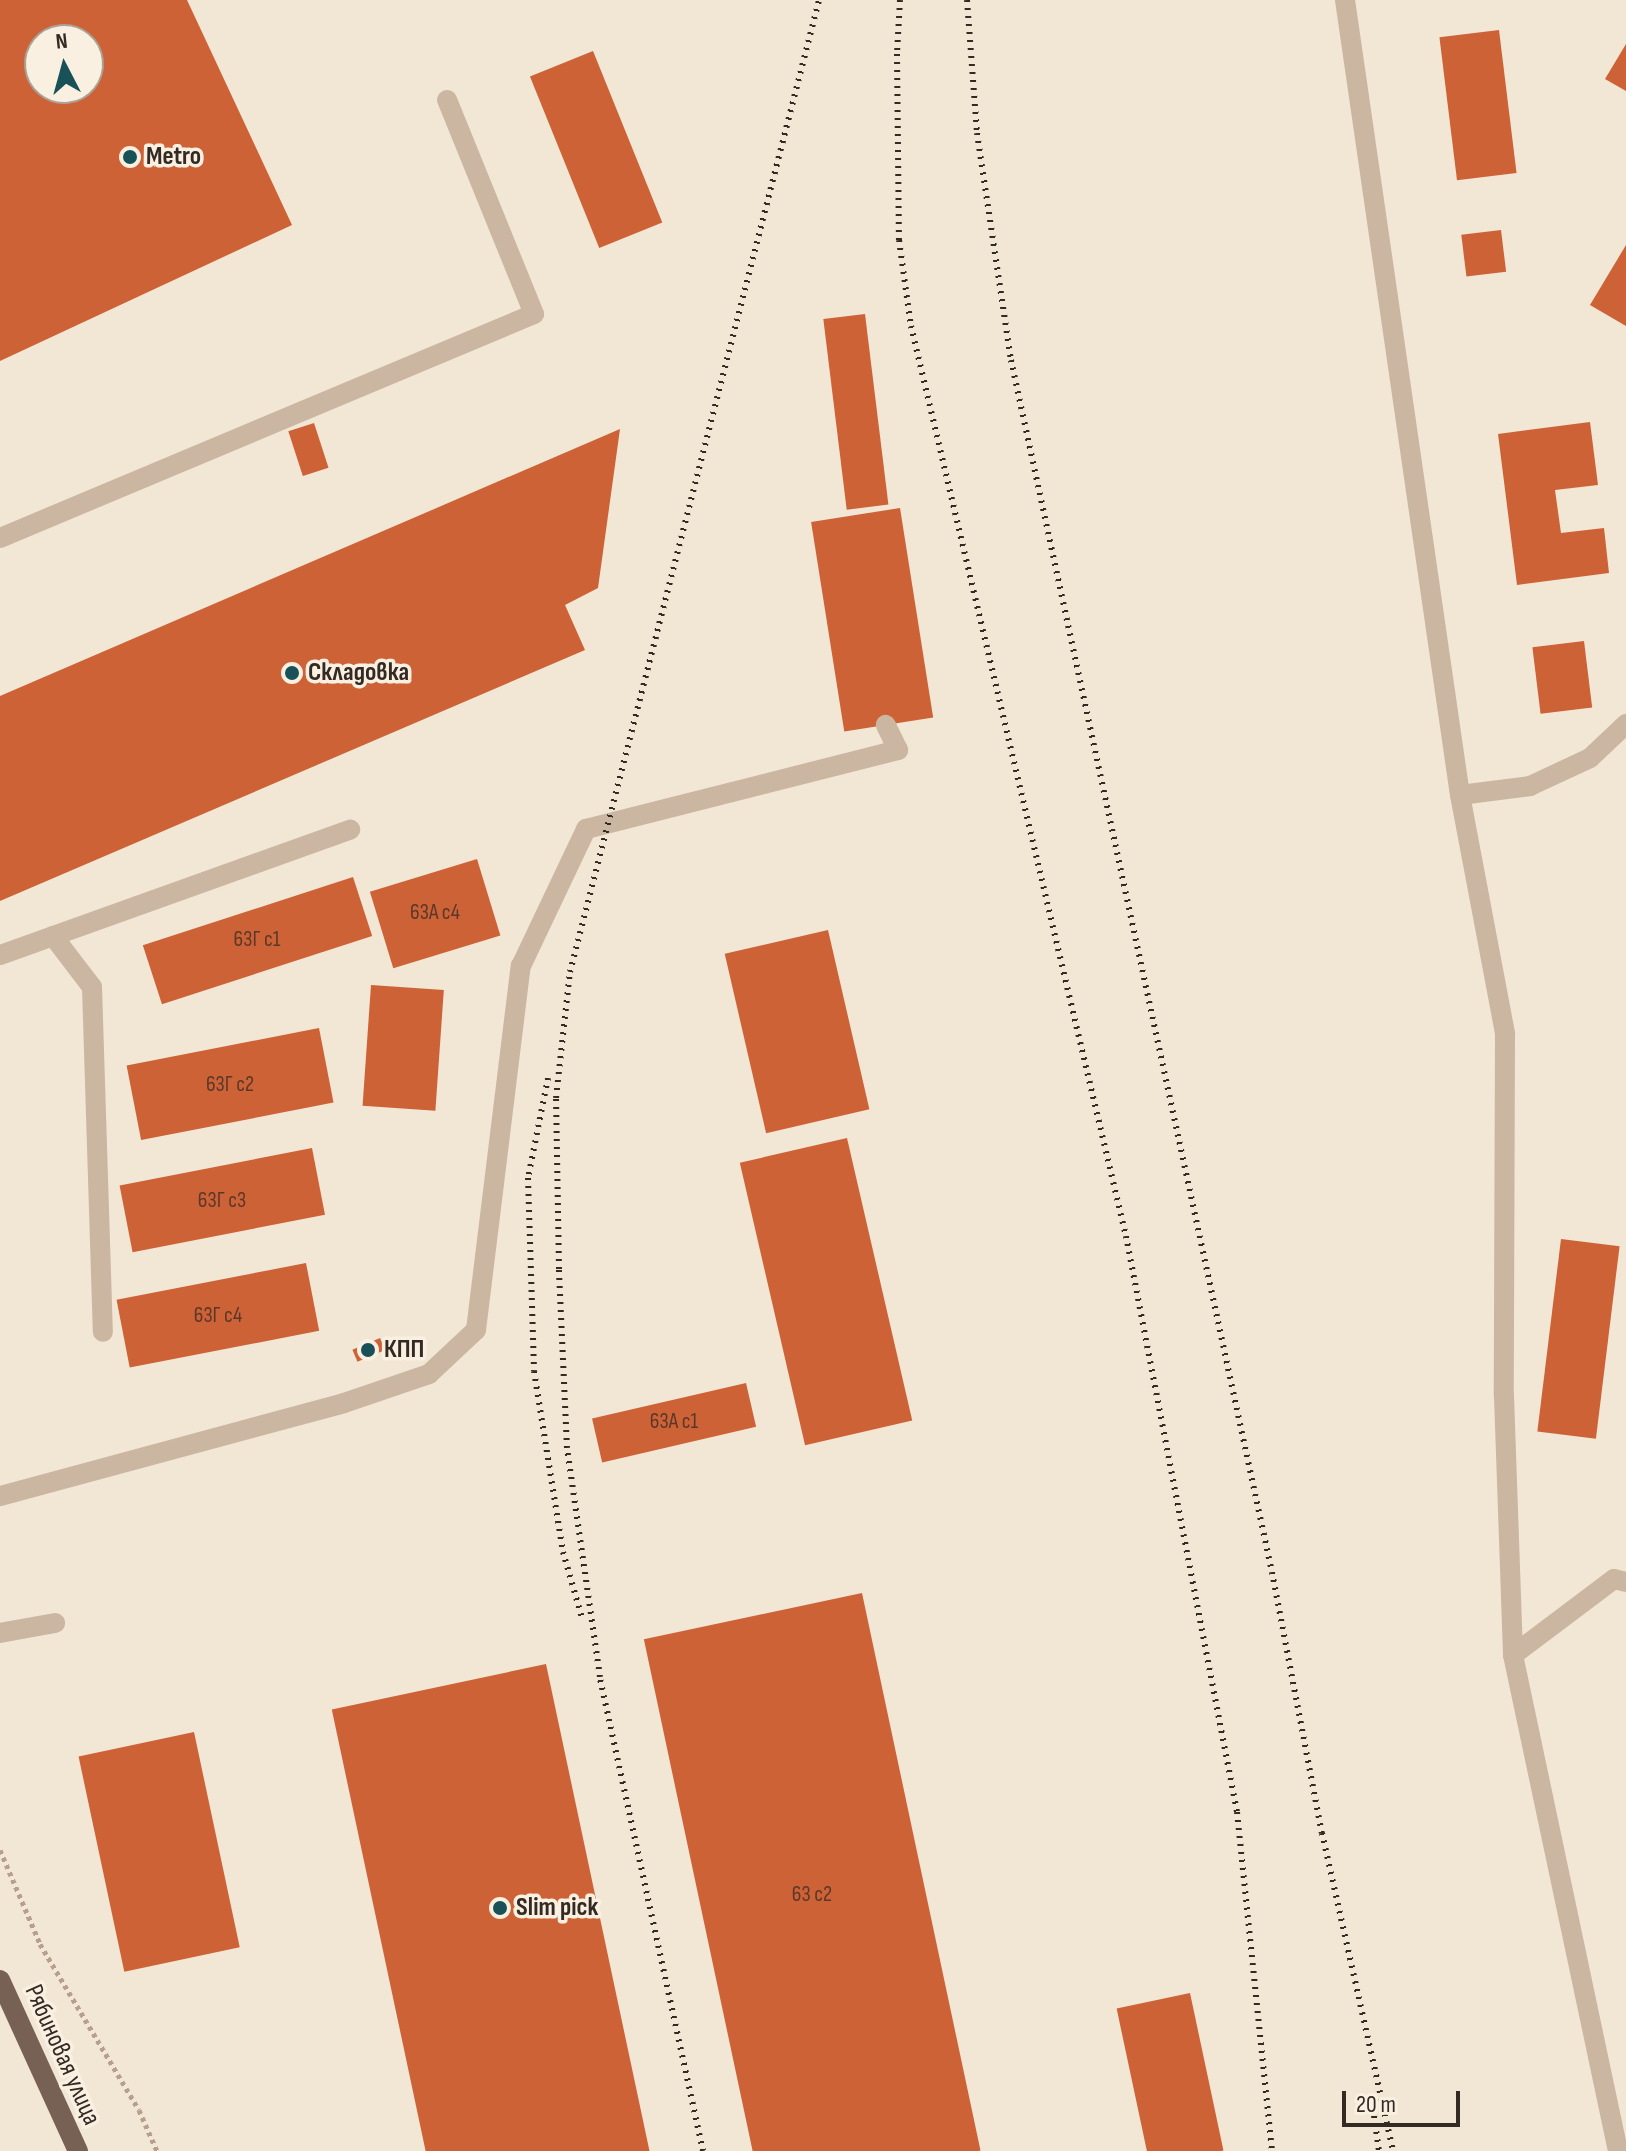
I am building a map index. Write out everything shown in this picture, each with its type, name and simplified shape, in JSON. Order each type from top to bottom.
[{"type":"main road","name":"Рябиновая улица","points":[[0,1980],[78,2151]]},
{"type":"lane","points":[[1345,0],[1460,795],[1505,1034],[1504,1396],[1513,1655],[1618,2151]]},
{"type":"lane","points":[[0,538],[534,314],[447,100]]},
{"type":"lane","points":[[1460,795],[1530,786],[1590,758],[1626,724]]},
{"type":"lane","points":[[0,1496],[344,1403],[429,1374],[476,1330],[521,966],[586,829],[898,750],[886,725]]},
{"type":"lane","points":[[0,955],[350,830]]},
{"type":"lane","points":[[53,936],[92,987],[103,1332]]},
{"type":"lane","points":[[1513,1655],[1614,1579],[1626,1582]]},
{"type":"lane","points":[[0,1633],[55,1623]]},
{"type":"path","points":[[0,1850],[40,1944],[139,2110],[157,2151]]},
{"type":"building","name":"Metro","points":[[0,0],[187,0],[292,225],[0,361]]},
{"type":"building","points":[[1499,30],[1517,173],[1457,180],[1439,37]]},
{"type":"building","points":[[1626,44],[1626,91],[1605,79]]},
{"type":"building","points":[[593,51],[662,223],[599,248],[530,76]]},
{"type":"building","points":[[1501,230],[1506,272],[1466,277],[1461,235]]},
{"type":"building","points":[[1626,245],[1626,326],[1590,305]]},
{"type":"building","points":[[865,314],[888,505],[847,510],[823,319]]},
{"type":"building","points":[[1590,422],[1598,485],[1555,490],[1561,533],[1604,528],[1609,573],[1517,585],[1498,434]]},
{"type":"building","points":[[314,423],[329,468],[303,476],[288,431]]},
{"type":"building","name":"Складовка","points":[[620,429],[598,588],[565,605],[585,650],[0,901],[0,696]]},
{"type":"building","points":[[900,508],[933,717],[844,731],[811,522]]},
{"type":"building","points":[[1584,641],[1592,708],[1541,714],[1532,647]]},
{"type":"building","points":[[477,859],[500,936],[393,968],[370,892]]},
{"type":"building","points":[[353,877],[372,936],[162,1004],[143,945]]},
{"type":"building","points":[[828,930],[869,1109],[766,1133],[725,954]]},
{"type":"building","points":[[371,985],[444,990],[435,1111],[363,1106]]},
{"type":"building","points":[[319,1028],[334,1103],[141,1140],[127,1065]]},
{"type":"building","points":[[847,1138],[912,1421],[805,1445],[740,1163]]},
{"type":"building","points":[[312,1148],[325,1215],[133,1252],[120,1185]]},
{"type":"building","points":[[1561,1239],[1620,1246],[1596,1439],[1537,1432]]},
{"type":"building","points":[[306,1263],[319,1331],[130,1368],[117,1300]]},
{"type":"building","name":"КПП","points":[[380,1338],[385,1350],[357,1362],[352,1350]]},
{"type":"building","points":[[746,1383],[756,1427],[602,1462],[592,1419]]},
{"type":"building","points":[[862,1593],[981,2151],[753,2151],[644,1639]]},
{"type":"building","points":[[546,1664],[650,2151],[426,2151],[332,1710]]},
{"type":"building","points":[[194,1732],[240,1947],[124,1972],[79,1757]]},
{"type":"building","points":[[1190,1993],[1223,2150],[1147,2151],[1117,2009]]},
{"type":"railway","points":[[703,2151],[600,1677],[567,1448],[556,1098],[570,972],[819,0]]},
{"type":"railway","points":[[900,0],[897,54],[899,240],[911,326],[1126,1236],[1237,1812],[1272,2151]]},
{"type":"railway","points":[[967,0],[977,133],[1011,360],[1272,1572],[1322,1833],[1393,2151]]},
{"type":"railway","points":[[548,1078],[528,1178],[534,1371],[563,1552],[582,1618]]},
{"type":"railway","points":[[1373,2108],[1379,2151]]},
{"type":"place","name":"Metro","points":[[130,157]]},
{"type":"place","name":"Складовка","points":[[292,673]]},
{"type":"place","name":"КПП","points":[[368,1350]]},
{"type":"place","name":"Slim pick","points":[[500,1908]]}]
